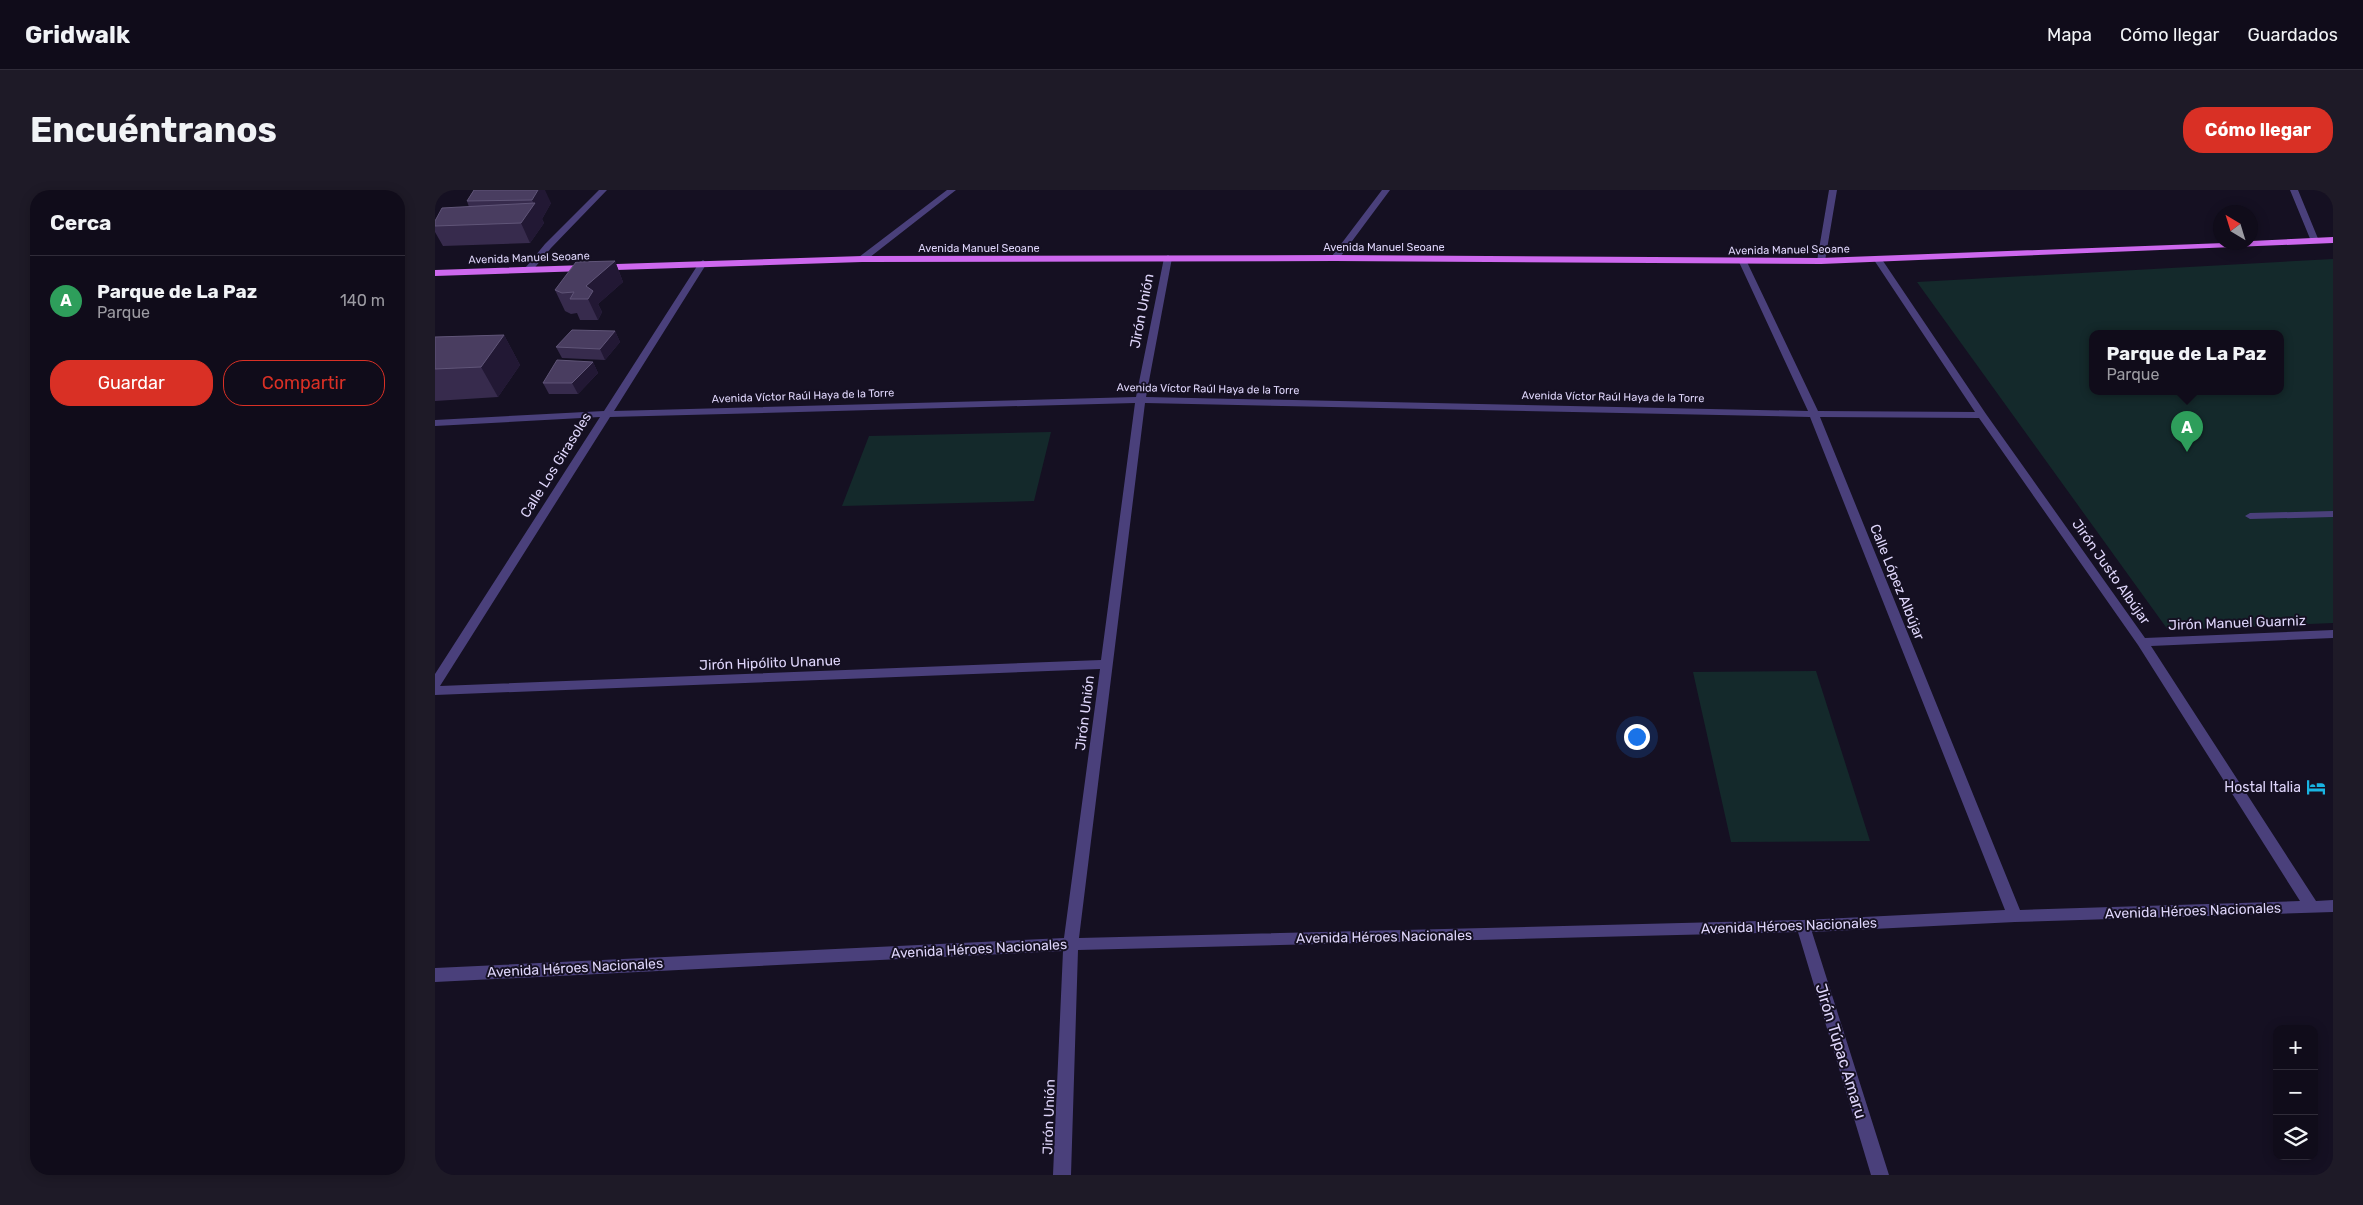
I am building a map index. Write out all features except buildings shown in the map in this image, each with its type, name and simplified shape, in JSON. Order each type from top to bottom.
[{"type":"main road","name":"Avenida Manuel Seoane","points":[[435,273],[862,259],[1335,258],[1821,261],[2333,240]]},
{"type":"street","points":[[529,269],[548,246],[603,190]]},
{"type":"street","points":[[862,259],[951,190]]},
{"type":"street","points":[[1335,258],[1386,190]]},
{"type":"street","points":[[1821,261],[1833,190]]},
{"type":"street","points":[[2295,190],[2315,241]]},
{"type":"street","name":"Jirón Unión","points":[[1062,1175],[1071,944],[1140,400],[1168,258]]},
{"type":"street","name":"Jirón Justo Albújar","points":[[1878,260],[1982,415],[2142,642],[2312,907]]},
{"type":"street","name":"Calle López Albújar","points":[[1743,262],[1813,414],[2015,916]]},
{"type":"street","name":"Calle Los Girasoles","points":[[435,684],[703,263]]},
{"type":"street","name":"Avenida Víctor Raúl Haya de la Torre","points":[[435,423],[606,414],[1140,400],[1813,414],[1982,415]]},
{"type":"street","points":[[2249,516],[2333,514]]},
{"type":"street","name":"Jirón Manuel Guarniz","points":[[2142,642],[2333,634]]},
{"type":"street","name":"Jirón Hipólito Unanue","points":[[435,691],[1106,664]]},
{"type":"street","name":"Avenida Héroes Nacionales","points":[[435,975],[1071,944],[1803,926],[2015,916],[2333,906]]},
{"type":"street","name":"Jirón Túpac Amaru","points":[[1803,926],[1880,1175]]},
{"type":"green space","points":[[2333,259],[2333,623],[2168,630],[1917,282]]},
{"type":"green space","points":[[1051,432],[1034,501],[842,506],[869,436]]},
{"type":"green space","points":[[1816,671],[1870,841],[1731,842],[1693,672]]},
{"type":"place","name":"Parque de La Paz","points":[[2187,452]]},
{"type":"place","name":"Hostal Italia","points":[[2316,787]]}]
